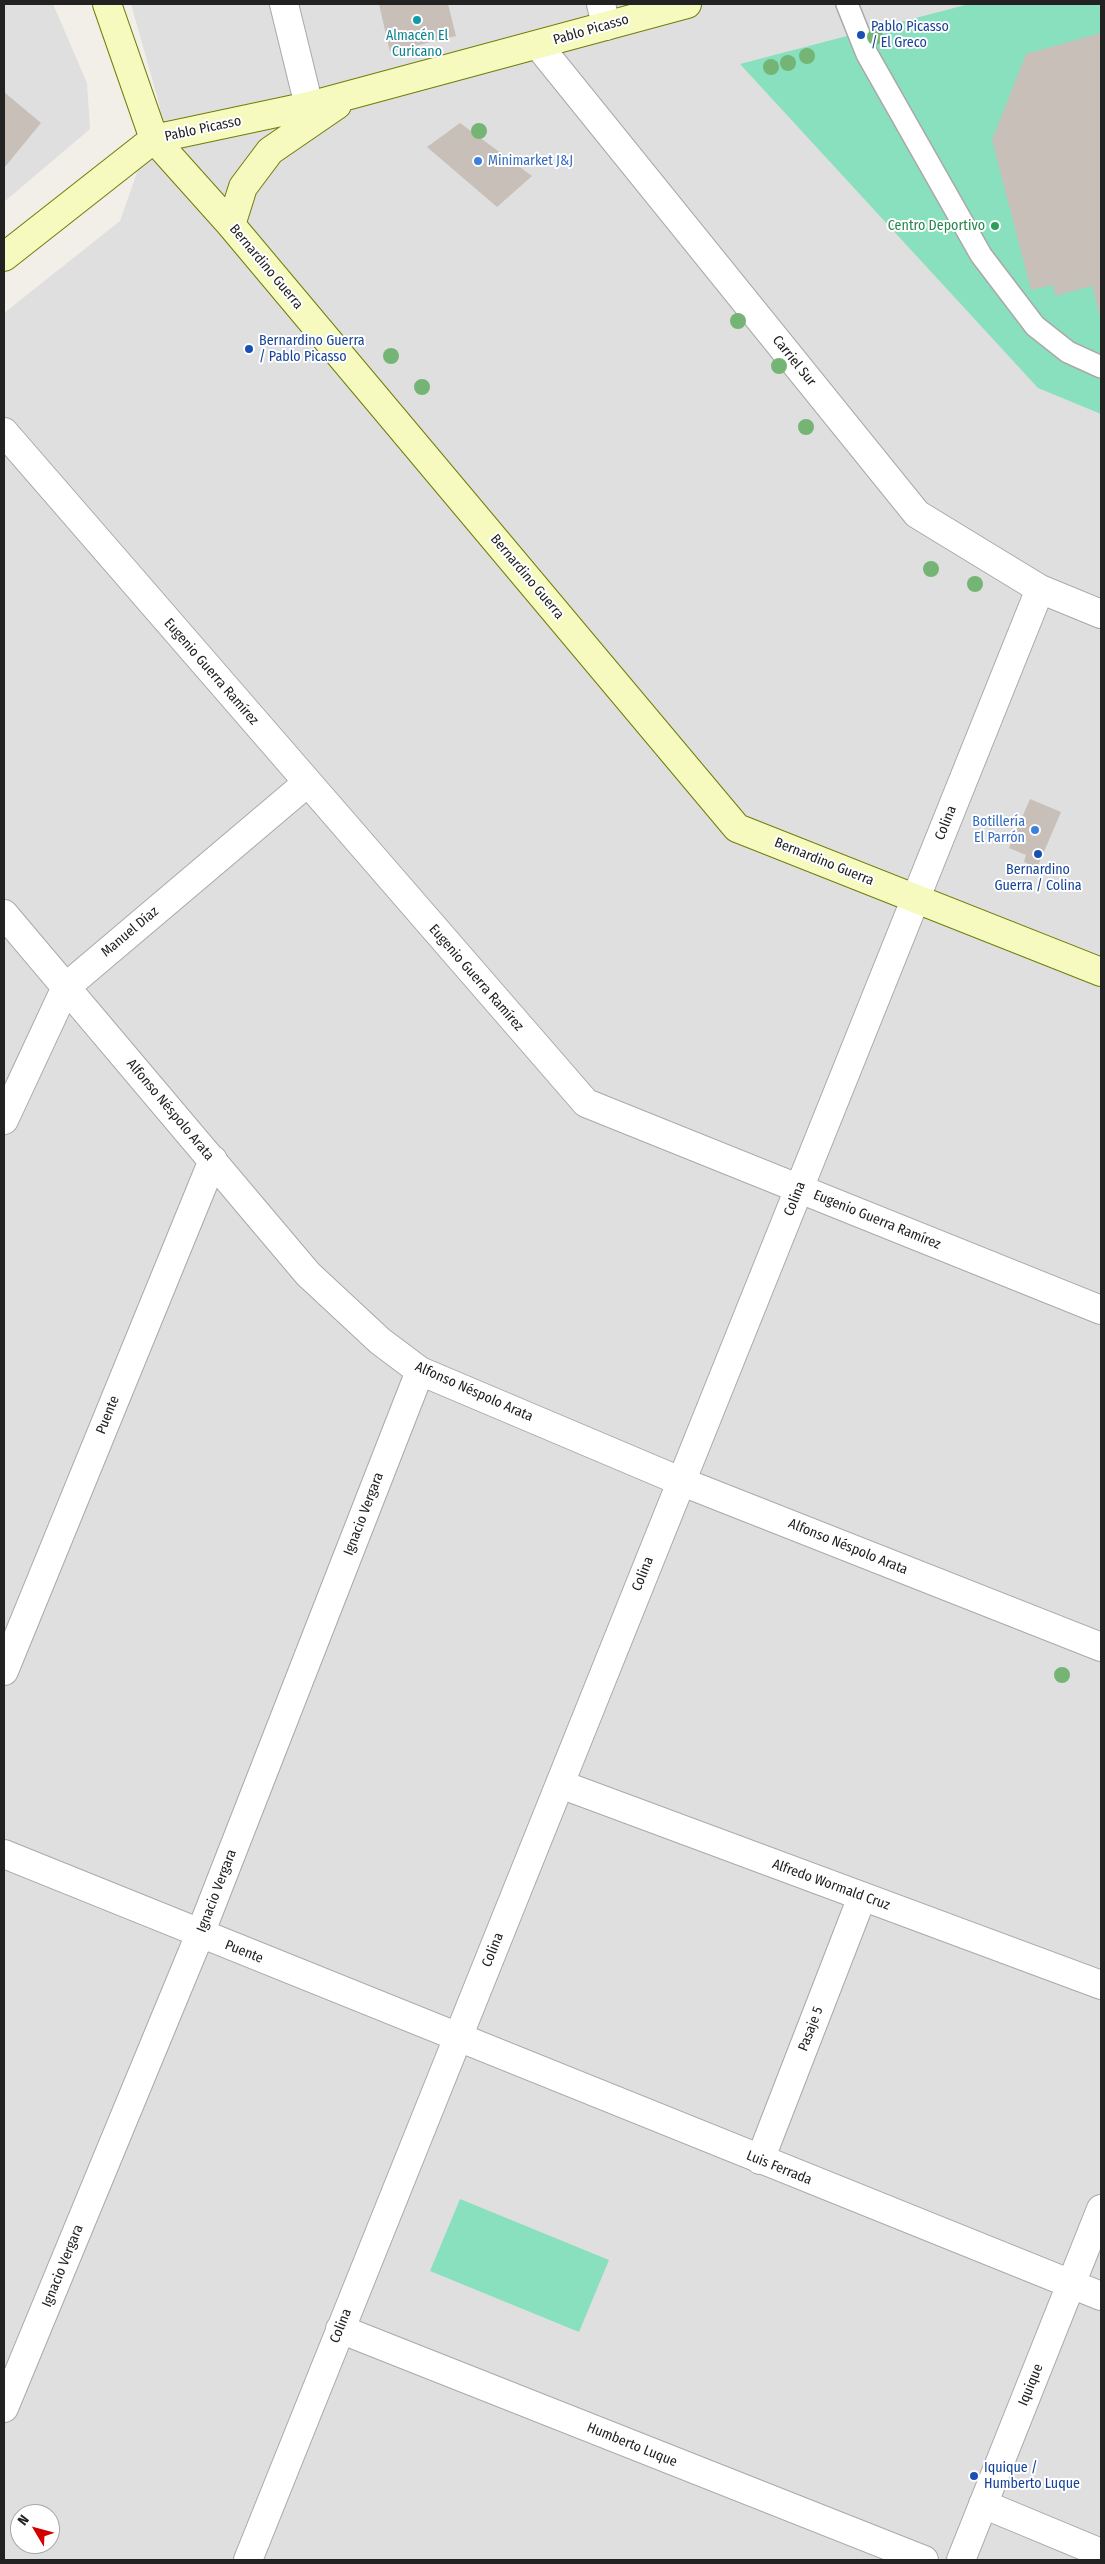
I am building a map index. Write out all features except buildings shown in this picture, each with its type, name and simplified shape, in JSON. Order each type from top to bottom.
[{"type":"street","name":"Bernardino Guerra","points":[[107,4],[143,112],[154,139],[231,225],[737,828],[1101,972]]},
{"type":"street","points":[[284,4],[309,106]]},
{"type":"street","name":"Pablo Picasso","points":[[4,257],[154,139],[350,96],[538,45],[604,15],[687,4]]},
{"type":"street","name":"Carriel Sur","points":[[538,45],[917,514],[1040,589],[1101,614]]},
{"type":"street","name":"Pablo Picasso","points":[[231,225],[243,187],[270,151],[350,96]]},
{"type":"street","name":"Eugenio Guerra Ramírez","points":[[4,432],[586,1103],[1101,1310]]},
{"type":"street","name":"Colina","points":[[248,2560],[1040,589]]},
{"type":"street","name":"Manuel Díaz","points":[[4,1120],[66,987],[307,783]]},
{"type":"street","name":"Alfonso Néspolo Arata","points":[[4,914],[308,1274],[373,1335],[420,1370],[680,1481],[1101,1647]]},
{"type":"street","name":"Puente","points":[[4,1670],[213,1160]]},
{"type":"street","name":"Ignacio Vergara","points":[[4,2408],[14,2353],[200,1934],[420,1370]]},
{"type":"street","name":"Alfredo Wormald Cruz","points":[[560,1784],[1101,1986]]},
{"type":"street","name":"Puente","points":[[4,1854],[457,2039]]},
{"type":"street","name":"Pasaje 5","points":[[760,2160],[862,1897]]},
{"type":"street","name":"Luis Ferrada","points":[[457,2039],[1101,2296]]},
{"type":"street","name":"Iquique","points":[[961,2560],[1101,2210]]},
{"type":"street","name":"Humberto Luque","points":[[340,2329],[924,2560]]},
{"type":"street","points":[[983,2504],[1101,2553]]},
{"type":"lane","points":[[848,4],[851,17],[867,54],[981,255],[1035,326],[1068,352],[1101,367]]},
{"type":"shaded area","points":[[4,4],[53,4],[87,83],[90,129],[4,202]]},
{"type":"shaded area","points":[[131,4],[1101,4],[1101,2560],[4,2560],[4,313],[120,221],[160,107]]},
{"type":"green space","name":"Centro Deportivo","points":[[969,4],[1101,4],[1101,414],[1038,388],[740,64]]},
{"type":"green space","points":[[460,2199],[609,2260],[579,2332],[430,2271]]},
{"type":"place","name":"Almacén El Curicano","points":[[417,20]]},
{"type":"place","name":"Pablo Picasso / El Greco","points":[[861,35]]},
{"type":"place","name":"Minimarket J&J","points":[[478,161]]},
{"type":"place","name":"Centro Deportivo","points":[[995,226]]},
{"type":"place","name":"Bernardino Guerra / Pablo Picasso","points":[[249,349]]},
{"type":"place","name":"Botillería El Parrón","points":[[1035,830]]},
{"type":"place","name":"Bernardino Guerra / Colina","points":[[1038,854]]},
{"type":"place","name":"Iquique / Humberto Luque","points":[[974,2476]]}]
